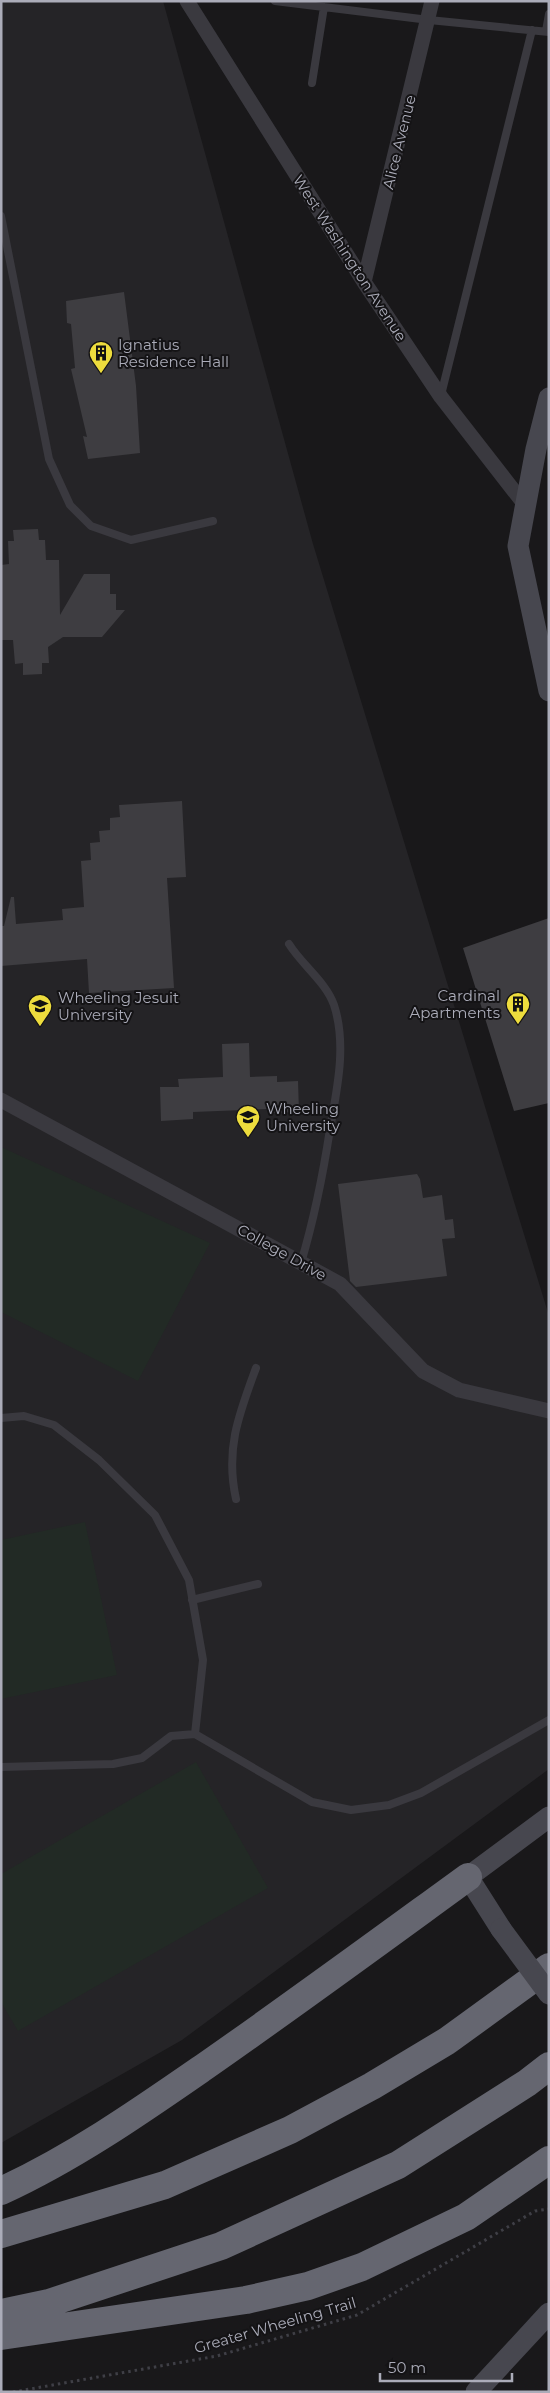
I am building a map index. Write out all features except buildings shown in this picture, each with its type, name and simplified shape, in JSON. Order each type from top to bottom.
[{"type":"highway","points":[[1,2191],[26,2180],[126,2121],[251,2034],[468,1877]]},
{"type":"highway","points":[[1,2234],[165,2186],[290,2130],[372,2086],[447,2041],[549,1967]]},
{"type":"highway","points":[[1,2313],[49,2302],[230,2242],[398,2165],[527,2083],[549,2066]]},
{"type":"highway","points":[[1,2336],[246,2300],[308,2286],[362,2267],[466,2217],[549,2160]]},
{"type":"street","name":"West Washington Avenue","points":[[187,1],[364,282],[441,397],[526,505]]},
{"type":"street","name":"Alice Avenue","points":[[364,282],[429,20],[432,1]]},
{"type":"street","points":[[549,398],[542,447],[526,505],[518,546],[544,654],[549,691]]},
{"type":"street","name":"College Drive","points":[[1,1100],[340,1284],[423,1370],[459,1390],[549,1411]]},
{"type":"street","points":[[549,1817],[468,1877],[501,1929],[549,1994]]},
{"type":"street","points":[[476,2392],[549,2313]]},
{"type":"lane","points":[[275,1],[547,32],[549,14]]},
{"type":"lane","points":[[312,83],[324,7]]},
{"type":"lane","points":[[441,397],[532,30]]},
{"type":"lane","points":[[1,216],[49,459],[70,505],[90,526],[131,540],[213,521]]},
{"type":"lane","points":[[289,944],[299,960],[318,980],[333,1003],[340,1032],[338,1082],[326,1158],[315,1214],[301,1263]]},
{"type":"lane","points":[[236,1499],[231,1473],[232,1442],[239,1414],[256,1368]]},
{"type":"lane","points":[[1,1418],[24,1416],[54,1425],[99,1460],[155,1515],[189,1580],[203,1660],[195,1734]]},
{"type":"lane","points":[[192,1600],[258,1584]]},
{"type":"lane","points":[[1,1767],[113,1764],[142,1758],[171,1736],[195,1734],[312,1802],[351,1810],[389,1805],[421,1793],[549,1720]]},
{"type":"path","name":"Greater Wheeling Trail","points":[[13,2392],[218,2356],[357,2315],[536,2211],[549,2209]]},
{"type":"shaded area","name":"Wheeling University","points":[[1,1],[163,1],[313,544],[549,1316],[549,1769],[182,2040],[1,2143]]},
{"type":"shaded area","points":[[1,1147],[210,1243],[138,1381],[1,1312]]},
{"type":"shaded area","points":[[85,1522],[117,1675],[1,1699],[1,1540]]},
{"type":"shaded area","points":[[196,1762],[268,1888],[18,2031],[1,2002],[1,1874]]},
{"type":"place","name":"Ignatius Residence Hall","points":[[101,374]]},
{"type":"place","name":"Cardinal Apartments","points":[[518,1025]]},
{"type":"place","name":"Wheeling Jesuit University","points":[[40,1027]]},
{"type":"place","name":"Wheeling University","points":[[248,1138]]}]
